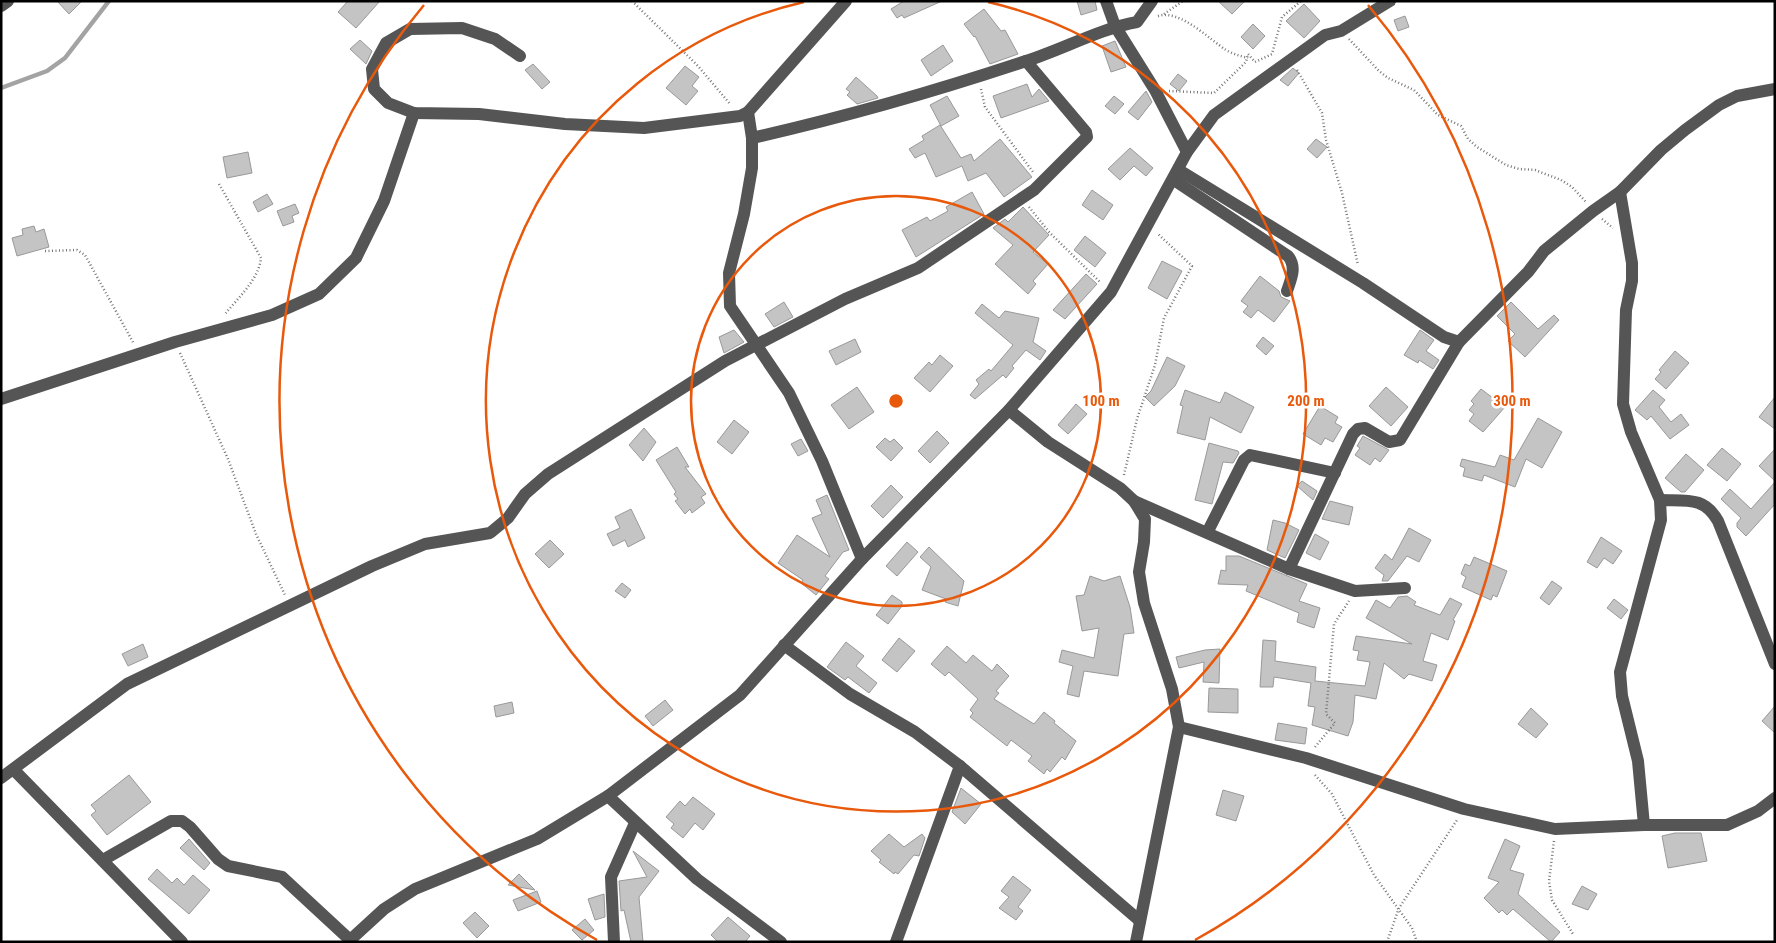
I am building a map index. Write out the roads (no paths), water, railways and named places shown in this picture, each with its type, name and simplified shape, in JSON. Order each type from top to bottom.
[{"type":"street","points":[[1,6],[8,1]]},
{"type":"street","points":[[520,56],[495,39],[462,28],[410,29],[386,43],[372,69],[374,89],[388,103],[414,113],[479,114],[565,124],[644,128],[744,114],[846,1]]},
{"type":"street","points":[[1106,1],[1115,26],[1155,90],[1187,152]]},
{"type":"street","points":[[752,138],[846,117],[1026,61],[1115,26],[1137,22],[1152,1]]},
{"type":"street","points":[[103,860],[171,821],[182,822],[190,826],[218,859],[228,866],[282,877],[349,941],[384,909],[415,889],[537,839],[608,796],[740,695],[862,559],[1009,410],[1111,292],[1187,152],[1214,115],[1325,35],[1341,31],[1390,1]]},
{"type":"street","points":[[1,778],[14,770],[78,719],[128,684],[372,566],[425,544],[490,533],[508,518],[525,494],[548,474],[725,361],[845,299],[918,268],[1034,190],[1087,136],[1086,132],[1026,61]]},
{"type":"street","points":[[1289,569],[1353,434],[1358,429],[1365,428],[1389,442],[1400,440],[1459,342],[1528,272],[1544,251],[1593,211],[1620,192],[1661,150],[1719,105],[1737,96],[1775,89]]},
{"type":"street","points":[[1,399],[175,342],[272,315],[319,294],[356,258],[384,201],[414,113]]},
{"type":"street","points":[[744,114],[752,138],[752,168],[744,214],[729,274],[730,306],[736,318],[757,344],[789,393],[822,461],[862,559]]},
{"type":"street","points":[[1176,175],[1363,283],[1444,337],[1459,342]]},
{"type":"street","points":[[1176,175],[1293,261],[1294,270],[1287,291]]},
{"type":"street","points":[[1620,192],[1632,262],[1632,281],[1626,310],[1623,404],[1631,432],[1660,500],[1661,520],[1620,672],[1622,696],[1638,761],[1644,825]]},
{"type":"street","points":[[1009,410],[1048,442],[1120,488],[1134,500],[1208,531],[1289,569],[1355,591],[1405,588]]},
{"type":"street","points":[[1208,531],[1244,460],[1250,455],[1334,473]]},
{"type":"street","points":[[1134,500],[1145,519],[1144,542],[1139,572],[1144,603],[1172,689],[1179,727],[1136,942]]},
{"type":"street","points":[[1660,500],[1695,501],[1711,508],[1718,520],[1775,664]]},
{"type":"street","points":[[784,646],[850,694],[915,732],[960,766],[1140,921]]},
{"type":"street","points":[[1179,727],[1306,758],[1464,809],[1555,829],[1727,824],[1758,811],[1775,798]]},
{"type":"street","points":[[896,942],[960,766]]},
{"type":"street","points":[[14,770],[182,942]]},
{"type":"street","points":[[608,796],[697,879],[776,940]]},
{"type":"street","points":[[614,942],[611,877],[635,822]]},
{"type":"waterway","points":[[1,88],[47,71],[65,58],[109,1]]}]
